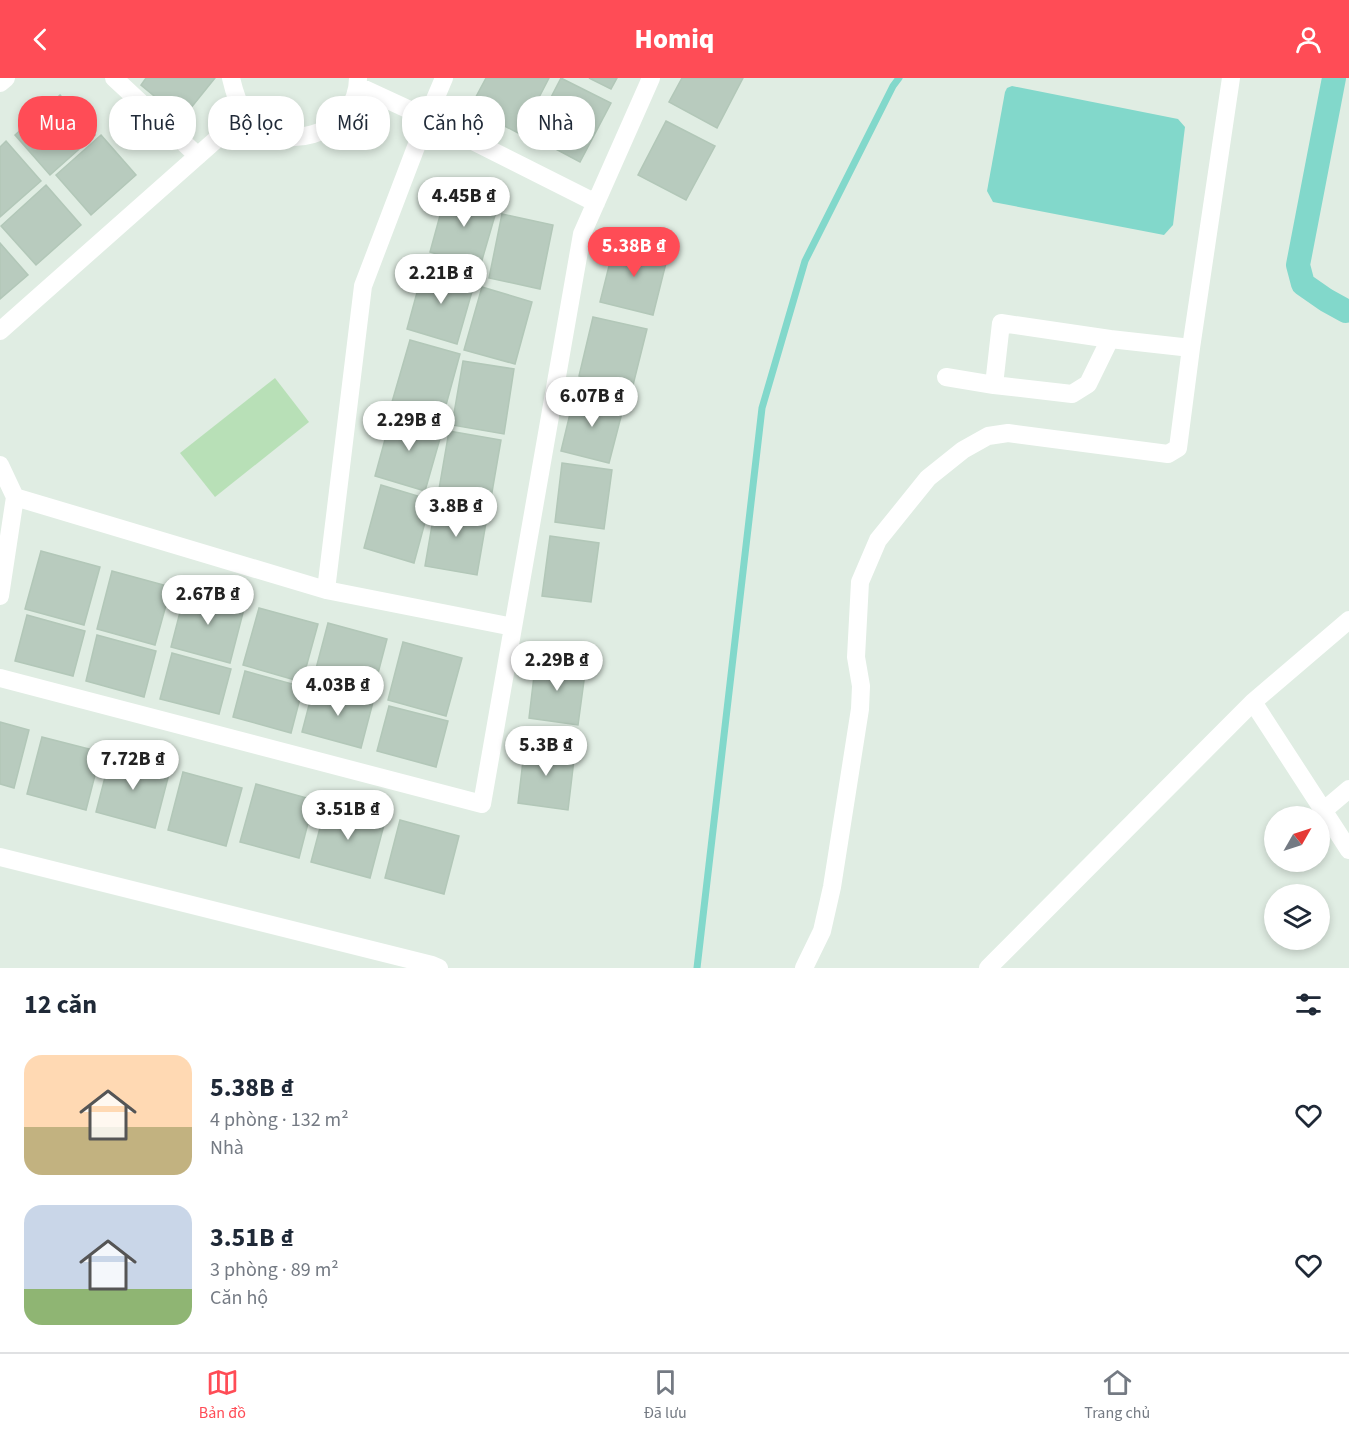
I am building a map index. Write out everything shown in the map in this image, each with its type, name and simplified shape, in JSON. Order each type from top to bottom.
[{"type":"street","points":[[0,83],[6,78]]},
{"type":"street","points":[[114,78],[198,156]]},
{"type":"street","points":[[231,78],[235,96]]},
{"type":"street","points":[[436,96],[444,78]]},
{"type":"street","points":[[0,678],[482,804],[582,234],[651,78]]},
{"type":"street","points":[[804,968],[822,931],[832,887],[860,709],[861,686],[856,657],[860,582],[878,540],[928,478],[963,450],[988,436],[1008,433],[1168,454],[1178,448],[1231,78]]},
{"type":"street","points":[[304,137],[321,133],[338,122],[351,105],[358,82],[402,105]]},
{"type":"street","points":[[0,331],[208,147]]},
{"type":"street","points":[[326,590],[363,286],[415,150]]},
{"type":"street","points":[[491,150],[596,203]]},
{"type":"street","points":[[994,386],[1001,323],[1191,348]]},
{"type":"street","points":[[946,377],[994,386],[1072,394],[1088,384],[1110,339]]},
{"type":"street","points":[[0,465],[15,497],[0,596]]},
{"type":"street","points":[[15,497],[326,590],[513,627]]},
{"type":"street","points":[[988,968],[1253,702],[1349,621]]},
{"type":"street","points":[[1253,702],[1320,806]]},
{"type":"street","points":[[1329,806],[1349,789]]},
{"type":"street","points":[[1330,822],[1349,850]]},
{"type":"street","points":[[0,857],[432,964],[439,968]]},
{"type":"green space","points":[[275,378],[309,422],[215,497],[180,453]]},
{"type":"water","points":[[1012,86],[1178,119],[1185,127],[1173,225],[1164,235],[993,202],[987,191],[1005,92]]},
{"type":"building","points":[[146,78],[215,78],[196,102],[196,96],[154,96],[141,85]]},
{"type":"building","points":[[486,78],[549,78],[540,96],[517,96],[517,132],[505,126],[505,96],[476,96]]},
{"type":"building","points":[[561,78],[611,103],[595,133],[595,96],[552,96]]},
{"type":"building","points":[[589,78],[617,78],[611,89]]},
{"type":"building","points":[[682,78],[743,78],[717,128],[669,102]]},
{"type":"building","points":[[666,121],[715,146],[686,200],[638,175]]},
{"type":"building","points":[[101,135],[109,144],[109,150],[114,150],[136,175],[91,215],[56,175],[84,150],[97,150],[97,139]]},
{"type":"building","points":[[6,141],[41,181],[0,217],[0,147]]},
{"type":"building","points":[[28,150],[78,150],[50,175]]},
{"type":"building","points":[[557,150],[586,150],[580,162]]},
{"type":"building","points":[[46,185],[81,225],[36,265],[1,226]]},
{"type":"building","points":[[447,190],[498,205],[480,267],[430,252]]},
{"type":"building","points":[[502,214],[553,225],[540,289],[489,278]]},
{"type":"building","points":[[615,242],[668,255],[653,315],[600,302]]},
{"type":"building","points":[[0,243],[28,275],[0,299]]},
{"type":"building","points":[[424,267],[475,281],[457,344],[407,329]]},
{"type":"building","points":[[482,287],[532,302],[515,364],[464,350]]},
{"type":"building","points":[[593,317],[647,329],[632,389],[579,376]]},
{"type":"building","points":[[410,340],[460,354],[443,416],[392,402]]},
{"type":"building","points":[[463,361],[514,369],[504,434],[452,425]]},
{"type":"building","points":[[575,393],[624,405],[609,463],[561,451]]},
{"type":"building","points":[[392,414],[443,428],[425,491],[375,476]]},
{"type":"building","points":[[449,431],[501,440],[490,504],[438,495]]},
{"type":"building","points":[[562,463],[612,470],[604,529],[555,522]]},
{"type":"building","points":[[381,485],[431,500],[414,563],[364,548]]},
{"type":"building","points":[[436,502],[488,511],[477,575],[425,566]]},
{"type":"building","points":[[550,536],[599,543],[591,602],[542,596]]},
{"type":"building","points":[[41,551],[100,567],[84,625],[25,609]]},
{"type":"building","points":[[112,571],[171,587],[155,645],[97,629]]},
{"type":"building","points":[[186,589],[245,605],[230,663],[171,647]]},
{"type":"building","points":[[259,608],[318,624],[302,682],[243,665]]},
{"type":"building","points":[[27,615],[85,631],[73,676],[15,661]]},
{"type":"building","points":[[328,623],[387,639],[372,696],[313,680]]},
{"type":"building","points":[[97,635],[156,651],[144,697],[86,681]]},
{"type":"building","points":[[403,642],[462,658],[446,716],[388,700]]},
{"type":"building","points":[[172,653],[231,669],[219,714],[160,699]]},
{"type":"building","points":[[536,659],[586,666],[578,725],[529,718]]},
{"type":"building","points":[[245,671],[303,687],[291,733],[233,717]]},
{"type":"building","points":[[314,686],[373,702],[361,748],[302,732]]},
{"type":"building","points":[[389,706],[448,721],[436,767],[377,751]]},
{"type":"building","points":[[0,722],[29,730],[14,788],[0,784]]},
{"type":"building","points":[[42,737],[101,752],[86,810],[27,794]]},
{"type":"building","points":[[525,744],[575,751],[568,810],[518,803]]},
{"type":"building","points":[[111,754],[170,770],[155,828],[96,812]]},
{"type":"building","points":[[183,772],[242,788],[226,846],[168,830]]},
{"type":"building","points":[[256,784],[314,800],[299,858],[240,842]]},
{"type":"building","points":[[326,805],[385,821],[370,878],[311,862]]},
{"type":"building","points":[[400,820],[459,836],[444,894],[385,878]]},
{"type":"waterway","points":[[697,968],[762,408],[805,261],[899,78]]},
{"type":"waterway","points":[[1334,78],[1298,265],[1303,284],[1346,311]]}]
